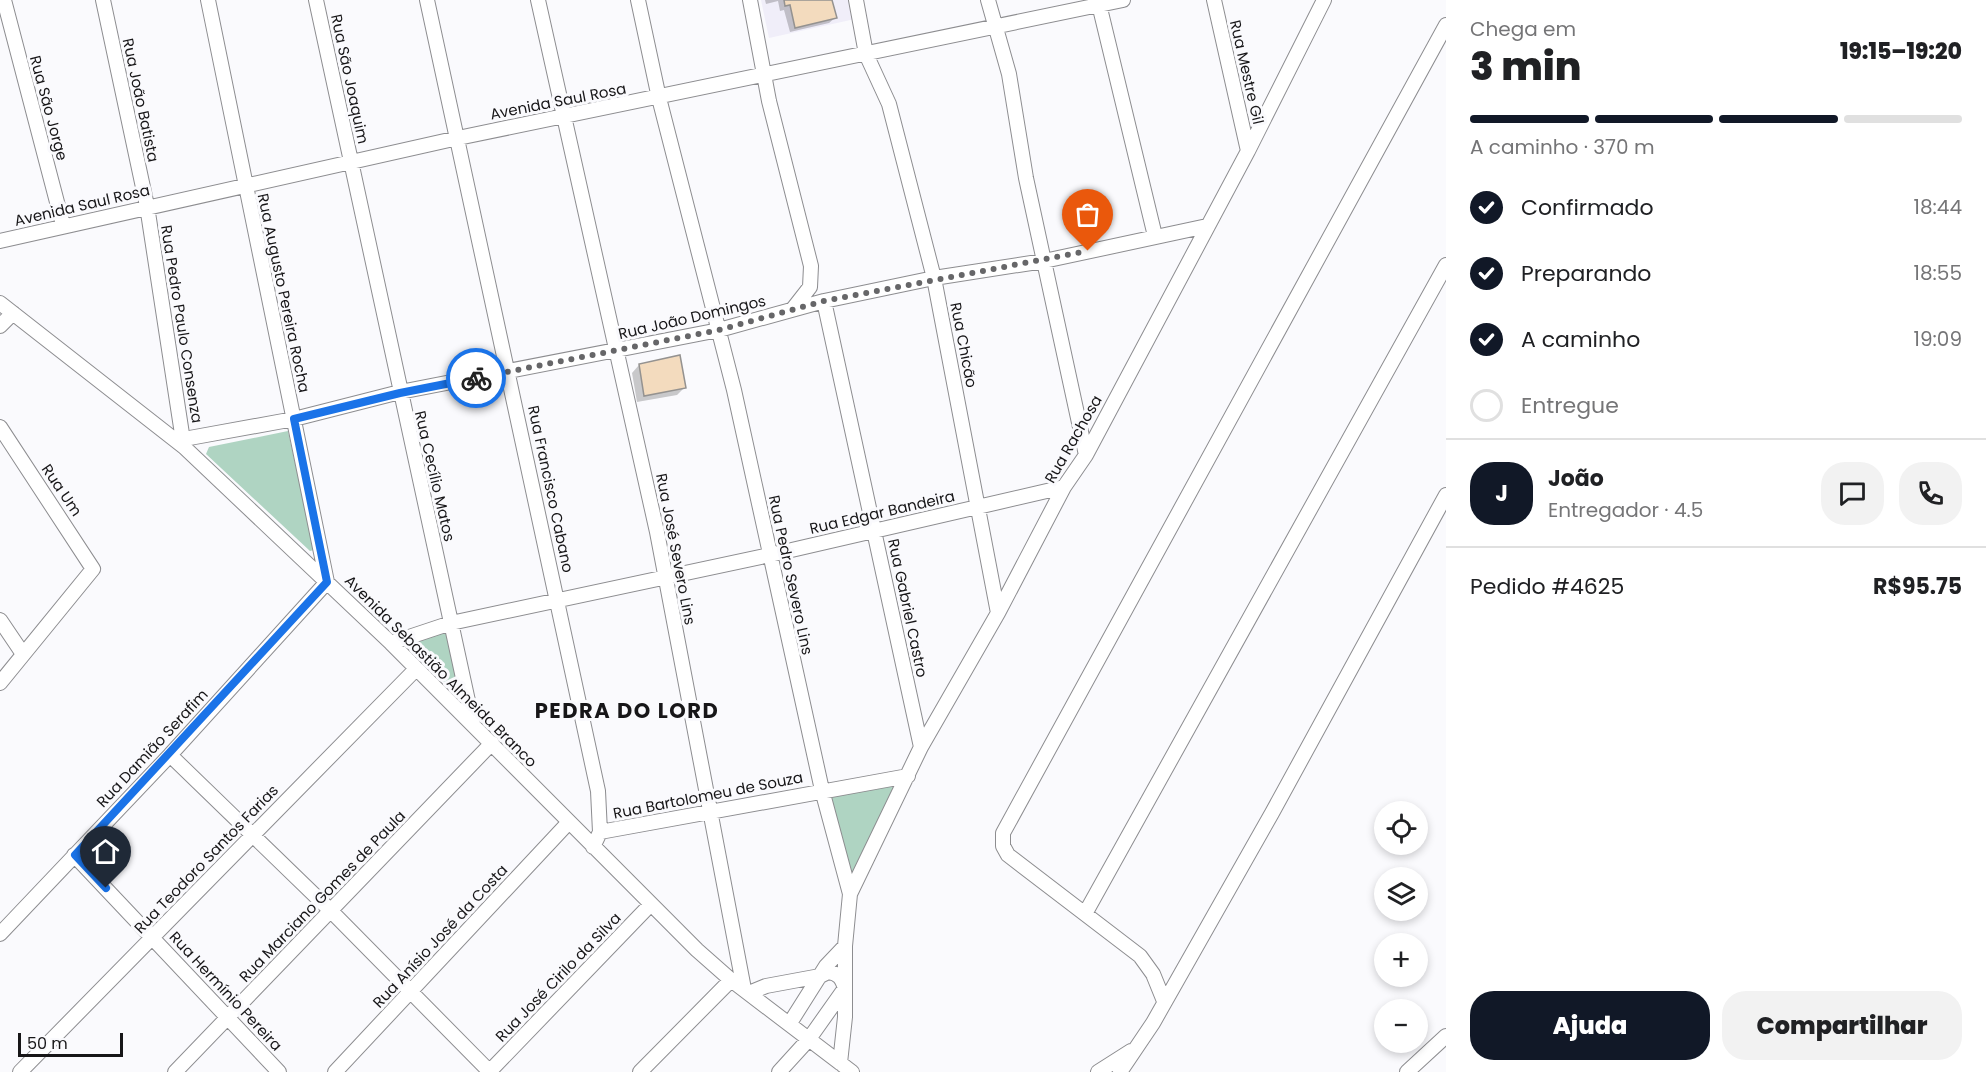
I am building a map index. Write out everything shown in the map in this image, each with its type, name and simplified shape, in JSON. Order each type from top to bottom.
[{"type":"street","name":"Rua São Jorge","points":[[4,0],[63,225]]},
{"type":"street","name":"Rua João Batista","points":[[103,0],[147,206]]},
{"type":"street","name":"Rua Augusto Pereira Rocha","points":[[208,0],[327,582]]},
{"type":"street","name":"Rua São Joaquim","points":[[316,0],[351,164]]},
{"type":"street","name":"Rua Francisco Cabano","points":[[427,0],[598,791],[600,832],[594,847]]},
{"type":"street","name":"Rua José Severo Lins","points":[[538,0],[665,576],[746,991]]},
{"type":"street","name":"Rua Pedro Severo Lins","points":[[638,0],[659,98],[719,330],[822,790],[850,894],[845,946],[845,1017],[840,1063]]},
{"type":"street","points":[[750,0],[811,266],[810,287],[792,310]]},
{"type":"street","name":"Rua Chicão","points":[[855,0],[866,54],[889,104],[934,278],[998,613]]},
{"type":"street","points":[[988,0],[1009,74],[1044,261],[1086,455]]},
{"type":"street","name":"Avenida Saul Rosa","points":[[0,241],[147,206],[351,164],[458,138],[659,98],[765,73],[866,54],[1098,3],[1123,0]]},
{"type":"street","name":"Rua Mestre Gil","points":[[1214,0],[1248,150]]},
{"type":"street","name":"Rua Rachosa","points":[[850,894],[921,747],[998,613],[1064,487],[1086,455],[1248,150],[1324,0]]},
{"type":"street","points":[[1098,3],[1155,236]]},
{"type":"street","points":[[1164,1001],[1153,974],[1140,956],[1086,912],[1007,854],[1002,843],[1005,829],[1446,25]]},
{"type":"street","name":"Rua Cecílio Matos","points":[[351,164],[473,724]]},
{"type":"street","name":"Rua Pedro Paulo Consenza","points":[[147,206],[184,443]]},
{"type":"street","name":"Rua João Domingos","points":[[184,443],[400,393],[719,330],[824,301],[934,278],[1044,261],[1207,226]]},
{"type":"street","points":[[1086,912],[1446,265]]},
{"type":"street","name":"Rua Gabriel Castro","points":[[824,301],[876,530],[921,747]]},
{"type":"street","name":"Avenida Sebastião Almeida Branco","points":[[0,303],[184,443],[391,643],[651,904],[731,980],[852,1072]]},
{"type":"street","points":[[0,326],[13,313]]},
{"type":"street","name":"Rua Um","points":[[0,427],[89,561],[92,573],[23,654]]},
{"type":"street","name":"Rua Edgar Bandeira","points":[[391,643],[451,623],[770,555],[1064,487]]},
{"type":"street","points":[[1120,1072],[1153,1023],[1272,813],[1446,495]]},
{"type":"street","name":"Rua Damião Serafim","points":[[0,934],[170,754],[327,582]]},
{"type":"street","points":[[0,620],[23,654],[0,683]]},
{"type":"street","name":"Rua Teodoro Santos Farias","points":[[20,1072],[154,939],[252,834],[416,669]]},
{"type":"street","name":"Rua Marciano Gomes de Paula","points":[[176,1072],[492,743]]},
{"type":"street","points":[[170,754],[332,912],[490,1072]]},
{"type":"street","name":"Rua Bartolomeu de Souza","points":[[600,832],[908,776]]},
{"type":"street","name":"Rua Anísio José da Costa","points":[[335,1072],[569,822]]},
{"type":"street","name":"Rua Hermínio Pereira","points":[[75,855],[279,1072]]},
{"type":"street","name":"Rua José Cirilo da Silva","points":[[490,1072],[651,904]]},
{"type":"street","points":[[790,1023],[834,956],[845,946]]},
{"type":"street","points":[[746,991],[820,976],[828,972],[836,974],[842,980],[845,988],[809,1038],[779,1072]]},
{"type":"street","points":[[640,1072],[731,980]]},
{"type":"street","points":[[1407,1072],[1446,1036]]},
{"type":"street","points":[[1098,1072],[1133,1050]]},
{"type":"shaded area","points":[[761,0],[850,0],[855,19],[769,38]]},
{"type":"green space","points":[[288,431],[314,550],[310,551],[206,454],[209,447]]},
{"type":"green space","points":[[446,631],[463,702],[407,644]]},
{"type":"green space","points":[[897,783],[852,879],[829,797]]},
{"type":"building","points":[[784,0],[832,0],[837,18],[795,28],[790,5],[785,6]]},
{"type":"building","points":[[680,355],[686,388],[644,396],[639,364]]},
{"type":"way so far","points":[[476,378],[719,330],[824,301],[934,278],[1044,261],[1088,251]]},
{"type":"district","name":"PEDRA DO LORD","points":[[627,710]]},
{"type":"route","points":[[106,888],[75,855],[327,582],[294,419],[400,393],[476,378]]}]
